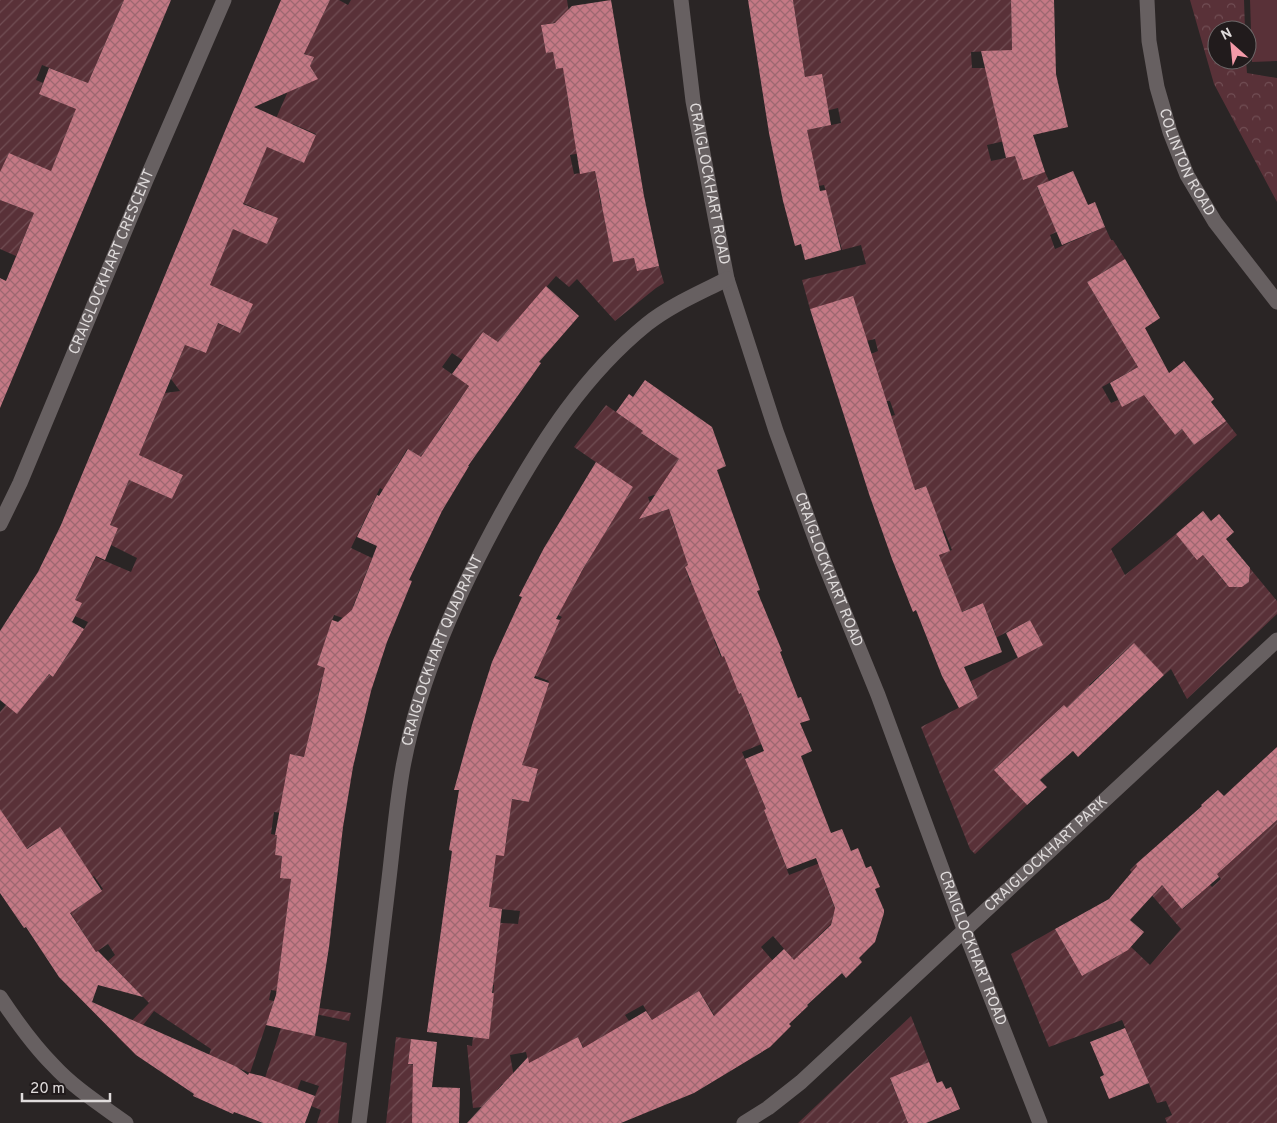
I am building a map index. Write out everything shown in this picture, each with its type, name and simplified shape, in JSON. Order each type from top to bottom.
[{"type":"street","name":"CRAIGLOCKHART CRESCENT","points":[[0,524],[20,484],[146,180],[224,0]]},
{"type":"street","name":"CRAIGLOCKHART ROAD","points":[[681,0],[693,100],[727,279],[776,431],[823,560],[878,695],[964,930],[1040,1123]]},
{"type":"street","name":"COLINTON ROAD","points":[[1147,0],[1149,41],[1157,87],[1170,132],[1187,175],[1215,222],[1277,302]]},
{"type":"street","name":"CRAIGLOCKHART QUADRANT","points":[[359,1123],[403,768],[424,686],[462,588],[523,475],[581,388],[626,342],[649,322],[695,294],[727,279]]},
{"type":"street","name":"CRAIGLOCKHART PARK","points":[[744,1123],[768,1108],[801,1082],[1277,640]]},
{"type":"street","points":[[0,997],[33,1043],[53,1066],[74,1086],[126,1123]]},
{"type":"green space","points":[[0,0],[124,0],[88,83],[42,65],[36,80],[43,83],[39,94],[77,109],[49,176],[36,165],[9,153],[0,177]]},
{"type":"green space","points":[[330,0],[339,0],[348,5],[351,0],[567,0],[570,20],[541,25],[546,53],[553,52],[556,69],[577,66],[595,81],[566,87],[572,126],[612,147],[570,155],[574,174],[595,171],[601,205],[623,200],[626,211],[604,216],[613,262],[634,258],[637,270],[659,266],[664,283],[615,321],[577,279],[569,287],[556,276],[499,343],[483,332],[468,353],[484,365],[479,371],[452,353],[442,367],[469,386],[422,458],[407,449],[383,490],[380,488],[351,548],[372,558],[353,606],[377,616],[373,628],[334,615],[317,665],[350,676],[321,683],[310,731],[310,758],[290,754],[322,818],[274,812],[271,834],[277,835],[275,855],[282,856],[280,877],[291,879],[277,991],[271,990],[269,1000],[274,1001],[250,1073],[209,1055],[211,1049],[154,1011],[127,1046],[117,1036],[149,1003],[108,961],[115,955],[108,944],[96,952],[70,912],[103,889],[94,876],[71,891],[60,827],[26,849],[0,818],[0,712],[37,667],[53,677],[84,629],[88,622],[75,616],[75,600],[96,557],[131,572],[137,558],[111,545],[118,528],[110,525],[129,480],[172,499],[183,475],[139,455],[165,393],[180,391],[171,379],[185,345],[206,353],[217,325],[198,315],[240,333],[210,285],[233,229],[267,243],[277,218],[243,203],[267,147],[304,163],[316,134],[293,124],[274,123],[292,82],[315,74],[310,66],[313,58],[304,53]]},
{"type":"green space","points":[[793,0],[1011,0],[1012,50],[971,52],[972,68],[995,68],[1009,140],[987,145],[991,161],[1015,156],[1023,179],[1045,172],[1049,181],[1037,187],[1043,201],[1061,230],[1050,235],[1055,249],[1105,227],[1111,240],[1113,240],[1125,259],[1087,282],[1138,367],[1102,387],[1111,403],[1118,400],[1122,406],[1140,388],[1174,434],[1182,429],[1194,445],[1226,421],[1237,435],[1111,549],[1125,575],[1176,534],[1197,559],[1203,555],[1226,584],[1230,581],[1235,587],[1242,587],[1249,582],[1250,574],[1245,569],[1248,566],[1277,601],[1277,614],[1187,699],[1171,669],[1164,675],[1133,644],[1089,685],[1103,701],[995,770],[1027,805],[975,854],[970,849],[921,727],[978,698],[971,681],[1042,645],[1030,620],[982,645],[980,642],[996,635],[983,603],[961,612],[939,555],[952,550],[944,530],[942,531],[926,486],[914,490],[891,416],[895,415],[890,401],[886,401],[871,354],[878,351],[875,339],[866,341],[853,297],[810,309],[802,280],[866,264],[861,245],[842,250],[824,185],[782,193],[797,132],[841,123],[838,108],[821,112],[805,77]]},
{"type":"green space","points":[[1190,0],[1244,0],[1245,20],[1207,20],[1207,60]]},
{"type":"green space","points":[[1250,0],[1277,0],[1277,61],[1257,62],[1257,20],[1251,20]]},
{"type":"green space","points":[[1210,70],[1247,70],[1247,73],[1277,78],[1277,202],[1214,84]]},
{"type":"green space","points":[[0,200],[34,213],[16,256],[0,249]]},
{"type":"green space","points":[[606,405],[643,431],[642,434],[679,459],[687,484],[648,497],[654,514],[682,505],[671,516],[678,536],[691,531],[692,564],[685,567],[690,582],[707,576],[705,615],[711,630],[723,626],[727,635],[714,640],[721,657],[734,652],[739,694],[756,687],[760,697],[745,703],[751,720],[776,738],[742,752],[766,809],[764,810],[789,875],[838,856],[844,868],[823,877],[835,909],[831,924],[805,949],[816,962],[804,972],[773,936],[761,947],[780,969],[720,1024],[699,991],[672,1053],[643,1005],[625,1015],[629,1021],[617,1028],[592,1065],[578,1037],[537,1099],[526,1052],[510,1055],[516,1088],[511,1083],[502,1084],[497,1090],[499,1105],[473,1108],[467,1045],[472,1046],[473,1037],[489,1038],[494,985],[452,979],[488,922],[518,924],[520,911],[489,908],[495,856],[506,844],[508,828],[499,826],[503,798],[529,802],[538,770],[506,761],[534,727],[549,681],[515,668],[562,617],[538,605],[564,604],[617,513],[601,503],[616,476],[574,447]]},
{"type":"green space","points":[[1277,820],[1277,1123],[1167,1123],[1165,1118],[1172,1115],[1166,1101],[1157,1103],[1122,1020],[1049,1047],[1011,954],[1055,929],[1082,976],[1131,947],[1150,965],[1181,929],[1130,870],[1136,864],[1149,879],[1153,875],[1183,909],[1197,896],[1205,879],[1212,887],[1221,879],[1190,844],[1238,839],[1246,848]]},
{"type":"green space","points":[[289,1003],[351,1013],[349,1021],[296,1010],[291,1030],[347,1043],[338,1123],[317,1123],[321,1110],[311,1106],[319,1086],[301,1080],[297,1090],[265,1078]]},
{"type":"green space","points":[[911,1016],[929,1062],[890,1079],[908,1123],[798,1123]]},
{"type":"green space","points":[[396,1037],[411,1039],[408,1064],[434,1067],[413,1106],[412,1123],[386,1123]]},
{"type":"building","points":[[124,0],[171,0],[0,408],[0,278],[6,281],[34,213],[0,200],[0,172],[9,153],[51,171],[76,109],[39,94],[49,68],[88,83]]},
{"type":"building","points":[[281,0],[330,0],[304,54],[314,57],[310,66],[318,79],[254,107],[316,135],[304,163],[267,147],[243,204],[278,218],[267,244],[233,229],[210,285],[253,304],[240,333],[218,323],[206,353],[185,345],[139,455],[183,475],[172,499],[129,480],[110,525],[118,528],[105,560],[96,556],[75,600],[82,603],[72,622],[84,629],[53,677],[49,674],[17,714],[0,700],[0,631],[38,572],[61,525]]},
{"type":"building","points":[[611,0],[644,196],[659,266],[637,271],[634,258],[613,262],[595,171],[580,174],[563,68],[556,69],[553,52],[546,53],[541,25],[555,23],[572,6]]},
{"type":"building","points":[[748,0],[793,0],[805,77],[822,74],[831,125],[807,130],[820,191],[826,190],[841,250],[805,260],[801,244],[795,246],[783,201],[769,133]]},
{"type":"building","points":[[1011,0],[1054,0],[1056,74],[1068,127],[1033,135],[1045,172],[1023,180],[1015,156],[1006,158],[981,51],[1012,50]]},
{"type":"building","points":[[1073,171],[1088,205],[1095,202],[1105,227],[1062,245],[1037,186]]},
{"type":"building","points":[[1125,259],[1160,318],[1145,328],[1169,373],[1184,361],[1214,399],[1211,402],[1226,421],[1194,445],[1182,429],[1175,435],[1144,395],[1122,407],[1110,383],[1138,367],[1087,282]]},
{"type":"building","points":[[546,286],[579,316],[539,362],[541,363],[468,466],[442,511],[409,580],[412,581],[387,642],[371,691],[353,767],[343,827],[329,947],[315,1036],[266,1025],[276,995],[291,879],[280,878],[282,856],[275,855],[277,835],[275,835],[290,754],[304,757],[325,668],[317,665],[332,620],[338,622],[352,610],[377,546],[357,537],[377,495],[379,496],[408,449],[421,457],[469,386],[452,374],[483,332],[498,342]]},
{"type":"building","points":[[853,296],[915,490],[926,486],[950,551],[939,555],[962,612],[983,603],[1002,652],[964,667],[978,698],[959,708],[942,676],[916,610],[913,612],[892,559],[869,494],[810,309]]},
{"type":"building","points":[[645,380],[712,427],[726,466],[717,470],[760,590],[757,591],[782,651],[780,652],[798,698],[801,697],[810,720],[800,723],[812,751],[801,756],[831,833],[842,829],[851,851],[858,848],[866,868],[871,866],[880,887],[875,889],[884,913],[875,942],[859,958],[862,962],[846,978],[842,973],[807,1005],[789,1024],[791,1026],[770,1047],[694,1093],[621,1123],[467,1123],[528,1057],[529,1063],[578,1037],[583,1048],[646,1011],[652,1020],[699,991],[714,1016],[784,949],[794,960],[831,925],[833,917],[835,908],[816,858],[787,869],[764,810],[766,809],[745,759],[764,751],[741,693],[739,694],[724,656],[722,657],[685,567],[688,565],[669,509],[639,519],[679,459],[641,433],[643,431],[616,412],[629,394],[633,397]]},
{"type":"building","points":[[596,462],[633,487],[583,569],[556,619],[560,620],[534,678],[549,683],[522,765],[538,769],[529,802],[512,799],[504,856],[496,855],[489,907],[502,909],[492,993],[494,993],[489,1039],[427,1032],[452,851],[449,850],[459,790],[454,790],[472,725],[492,662],[522,597],[519,596],[544,548]]},
{"type":"building","points":[[1203,511],[1211,521],[1219,514],[1234,532],[1226,539],[1250,568],[1249,582],[1242,587],[1229,587],[1203,555],[1197,560],[1176,534]]},
{"type":"building","points":[[1030,620],[1043,645],[1018,658],[1006,633]]},
{"type":"building","points":[[1134,643],[1164,675],[1078,757],[1073,751],[1040,780],[1047,787],[1027,805],[994,770],[1064,705],[1067,708]]},
{"type":"building","points":[[1277,747],[1277,820],[1217,874],[1219,877],[1182,909],[1162,885],[1130,920],[1144,932],[1128,950],[1082,976],[1055,929],[1109,899],[1137,866],[1136,864],[1201,805],[1218,790],[1224,796]]},
{"type":"building","points":[[0,809],[27,849],[60,827],[102,891],[70,913],[96,952],[98,951],[143,997],[98,985],[92,1002],[237,1067],[248,1075],[249,1073],[262,1076],[315,1096],[305,1123],[263,1123],[234,1112],[233,1114],[193,1096],[194,1094],[136,1055],[59,977],[26,927],[24,928],[0,893]]},
{"type":"building","points":[[1125,1028],[1149,1083],[1109,1099],[1100,1077],[1104,1075],[1090,1042]]},
{"type":"building","points":[[411,1039],[437,1042],[432,1087],[460,1088],[459,1123],[412,1123],[413,1064],[408,1064]]},
{"type":"building","points":[[929,1062],[937,1083],[942,1081],[946,1089],[951,1087],[960,1109],[926,1123],[908,1123],[890,1078]]}]
